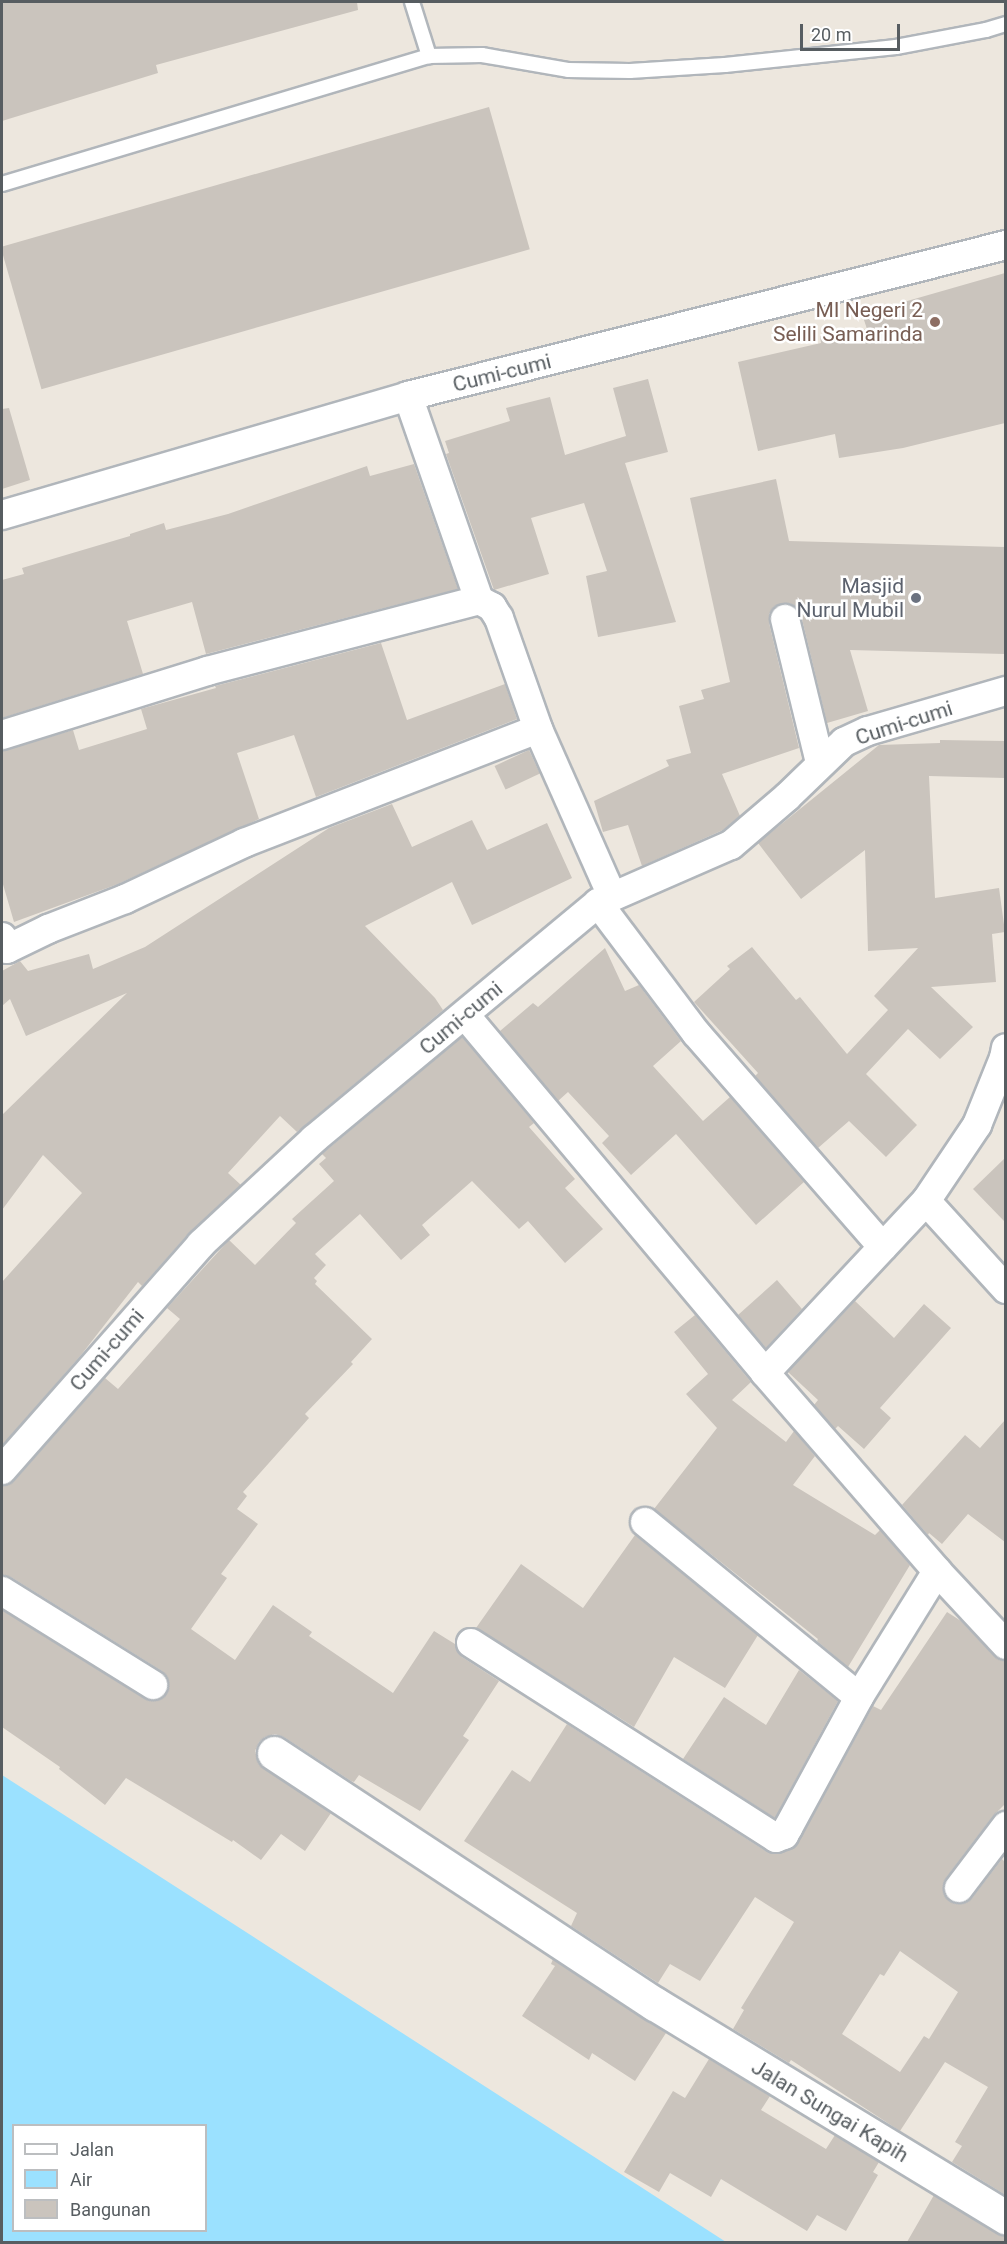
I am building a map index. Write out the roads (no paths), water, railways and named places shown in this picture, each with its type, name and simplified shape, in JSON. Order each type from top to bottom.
[{"type":"street","name":"Cumi-cumi","points":[[2,514],[408,396],[1005,245]]},
{"type":"street","points":[[408,396],[479,600],[492,607],[499,618],[538,729],[605,900],[696,1033],[883,1247]]},
{"type":"street","points":[[2,735],[207,671],[479,600]]},
{"type":"street","points":[[785,619],[820,764]]},
{"type":"street","name":"Cumi-cumi","points":[[2,1470],[201,1244],[314,1139],[605,900],[731,845],[787,797],[844,742],[868,732],[1005,692]]},
{"type":"street","points":[[3,946],[125,899],[244,843],[538,729]]},
{"type":"street","points":[[465,1015],[765,1373],[937,1571],[1005,1645]]},
{"type":"street","points":[[765,1373],[926,1201],[977,1125],[1005,1055]]},
{"type":"street","points":[[926,1201],[1005,1289]]},
{"type":"street","points":[[645,1522],[859,1697]]},
{"type":"street","points":[[471,1643],[776,1838],[784,1835],[859,1697],[937,1571]]},
{"type":"street","points":[[2,1591],[153,1685]]},
{"type":"street","name":"Jalan Sungai Kapih","points":[[274,1753],[655,2004],[1005,2217]]},
{"type":"street","points":[[959,1888],[1005,1826]]},
{"type":"lane","points":[[412,2],[429,56]]},
{"type":"lane","points":[[2,184],[429,56],[482,56],[568,70],[642,70],[725,65],[896,47],[986,30],[1005,24]]},
{"type":"water","points":[[2,1775],[726,2242],[2,2242]]},
{"type":"place","name":"MI Negeri 2 Selili Samarinda","points":[[935,322]]},
{"type":"place","name":"Masjid Nurul Mubil","points":[[916,598]]}]
